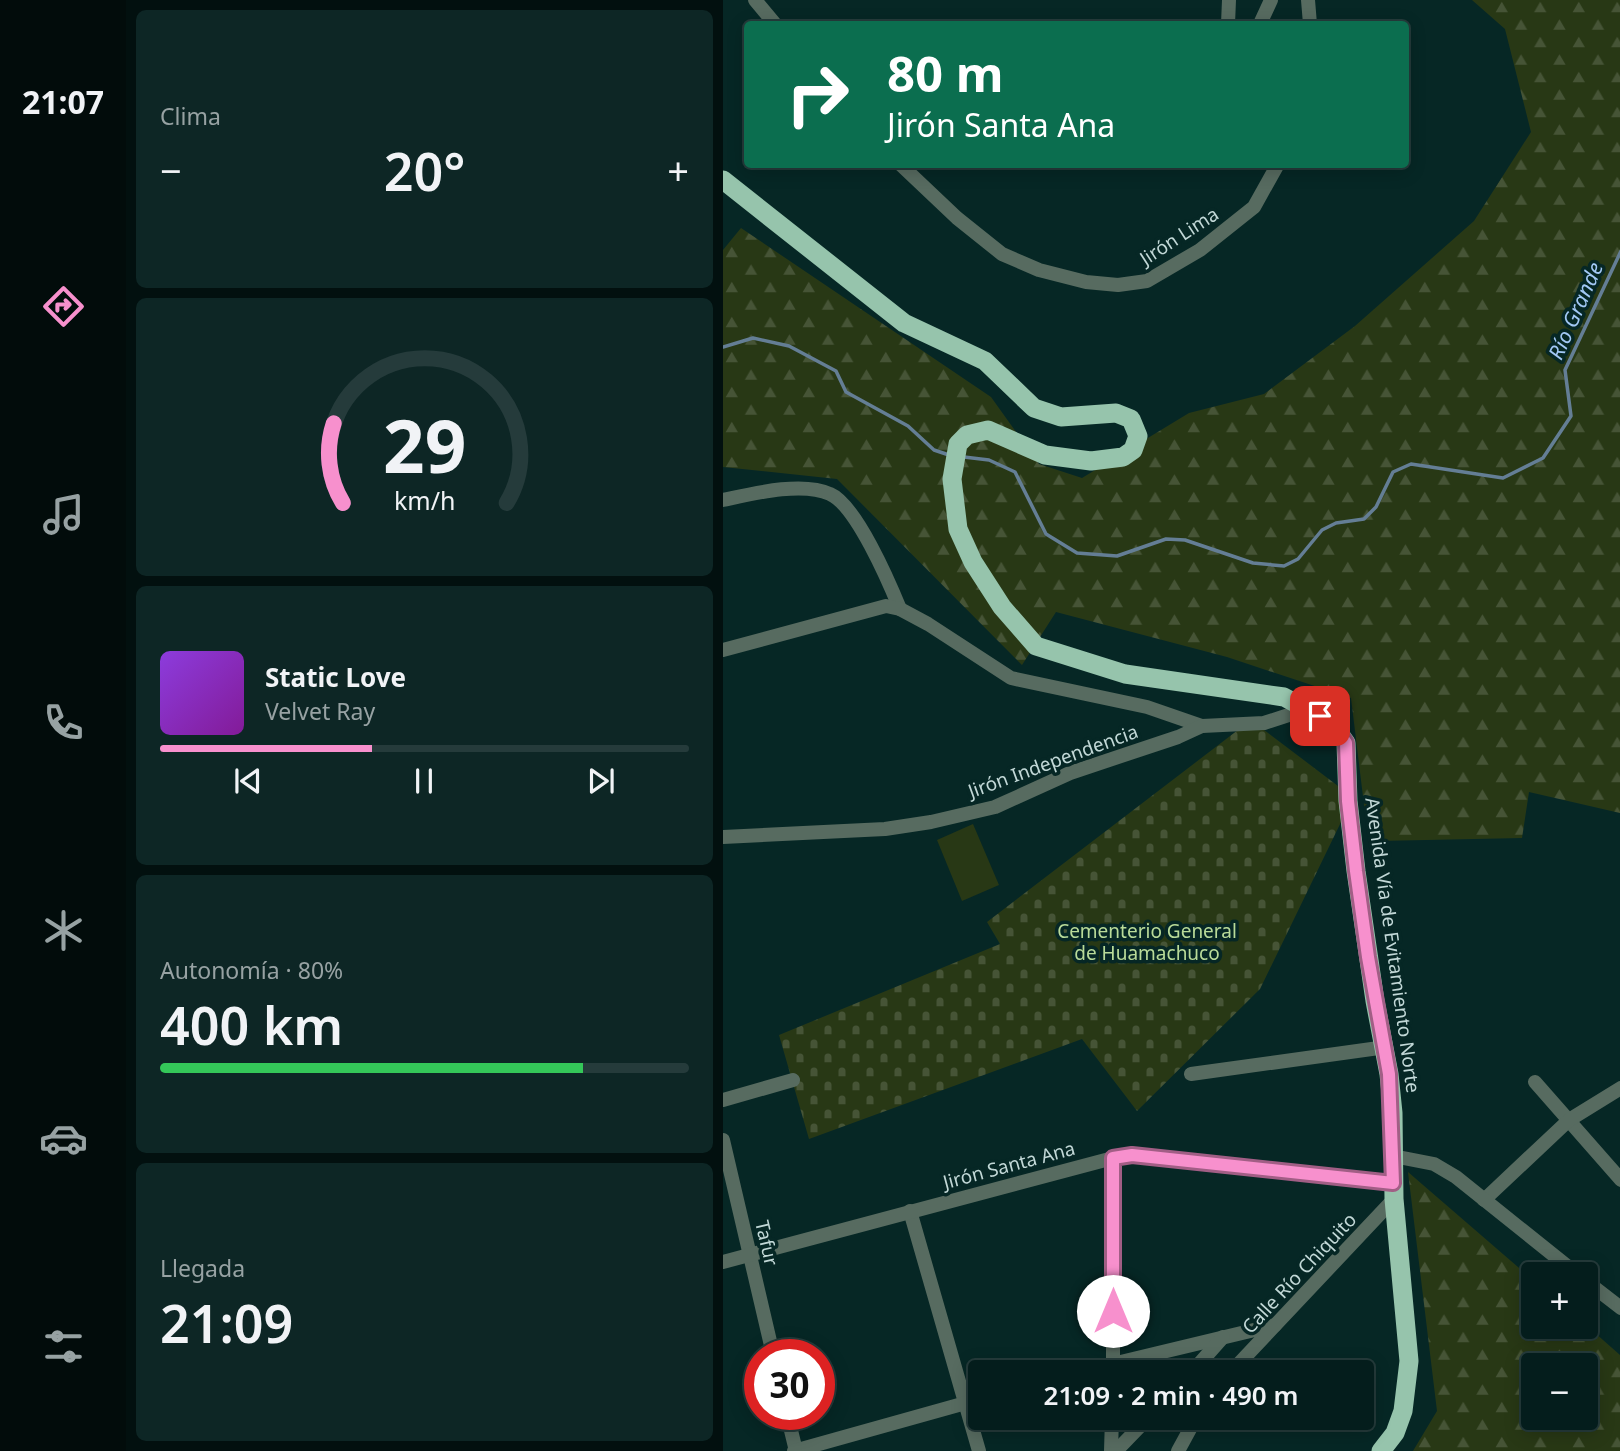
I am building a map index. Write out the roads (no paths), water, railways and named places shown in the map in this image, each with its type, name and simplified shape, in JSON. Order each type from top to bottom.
[{"type":"highway","name":"Avenida Vía de Evitamiento Norte","points":[[723,180],[904,323],[985,361],[1035,408],[1061,417],[1077,418],[1116,413],[1131,419],[1138,436],[1133,450],[1123,457],[1091,461],[1045,455],[988,430],[967,435],[957,444],[952,479],[958,529],[973,562],[1018,629],[1036,646],[1125,674],[1284,696],[1332,723],[1346,743],[1348,801],[1361,908],[1375,1001],[1386,1047],[1393,1113],[1394,1191],[1409,1361],[1403,1411],[1396,1433],[1381,1451]]},
{"type":"street","points":[[755,0],[772,21]]},
{"type":"street","points":[[1228,21],[1229,0]]},
{"type":"street","points":[[1261,21],[1271,0]]},
{"type":"street","points":[[1308,0],[1310,21]]},
{"type":"street","name":"Jirón Lima","points":[[904,168],[957,218],[1002,254],[1039,270],[1086,282],[1118,285],[1147,281],[1200,250],[1254,207],[1276,168]]},
{"type":"street","points":[[728,499],[765,489],[823,491],[837,497],[850,511],[887,576],[900,609]]},
{"type":"street","points":[[723,650],[886,606],[900,609],[1011,678],[1147,707],[1202,726]]},
{"type":"street","name":"Jirón Independencia","points":[[723,837],[885,829],[973,813],[995,807],[1070,773],[1178,737],[1202,726],[1264,723],[1307,709]]},
{"type":"street","points":[[1191,1074],[1386,1047]]},
{"type":"street","points":[[723,1100],[793,1080]]},
{"type":"street","points":[[1534,1082],[1620,1180]]},
{"type":"street","points":[[1484,1200],[1569,1120],[1620,1088]]},
{"type":"street","name":"Tafur","points":[[723,1140],[770,1339]]},
{"type":"street","name":"Jirón Santa Ana","points":[[723,1262],[1132,1155],[1394,1191]]},
{"type":"street","points":[[1393,1156],[1434,1164],[1562,1262]]},
{"type":"street","points":[[1113,1158],[1113,1360]]},
{"type":"street","name":"Calle Río Chiquito","points":[[1243,1360],[1277,1325],[1394,1191]]},
{"type":"street","points":[[910,1211],[979,1451]]},
{"type":"street","points":[[1598,1291],[1620,1308]]},
{"type":"street","points":[[1139,1360],[1277,1325]]},
{"type":"street","points":[[1202,1360],[1223,1337]]},
{"type":"street","points":[[790,1430],[795,1451],[968,1403]]},
{"type":"street","points":[[1112,1430],[1113,1451]]},
{"type":"street","points":[[1113,1451],[1135,1430]]},
{"type":"street","points":[[1178,1451],[1189,1430]]},
{"type":"waterway","name":"Río Grande","points":[[964,457],[989,460],[1015,472],[1046,534],[1077,553],[1117,556],[1166,539],[1185,540],[1253,563],[1284,566],[1298,559],[1322,530],[1336,523],[1364,519],[1376,507],[1393,472],[1411,464],[1503,478],[1543,458],[1571,416],[1565,370],[1621,251]]},
{"type":"waterway","name":"Río Grande","points":[[723,347],[753,338],[789,346],[836,371],[846,392],[908,426],[934,450],[949,455]]},
{"type":"park label","name":"Cementerio General de Huamachuco","points":[[1147,942]]}]
